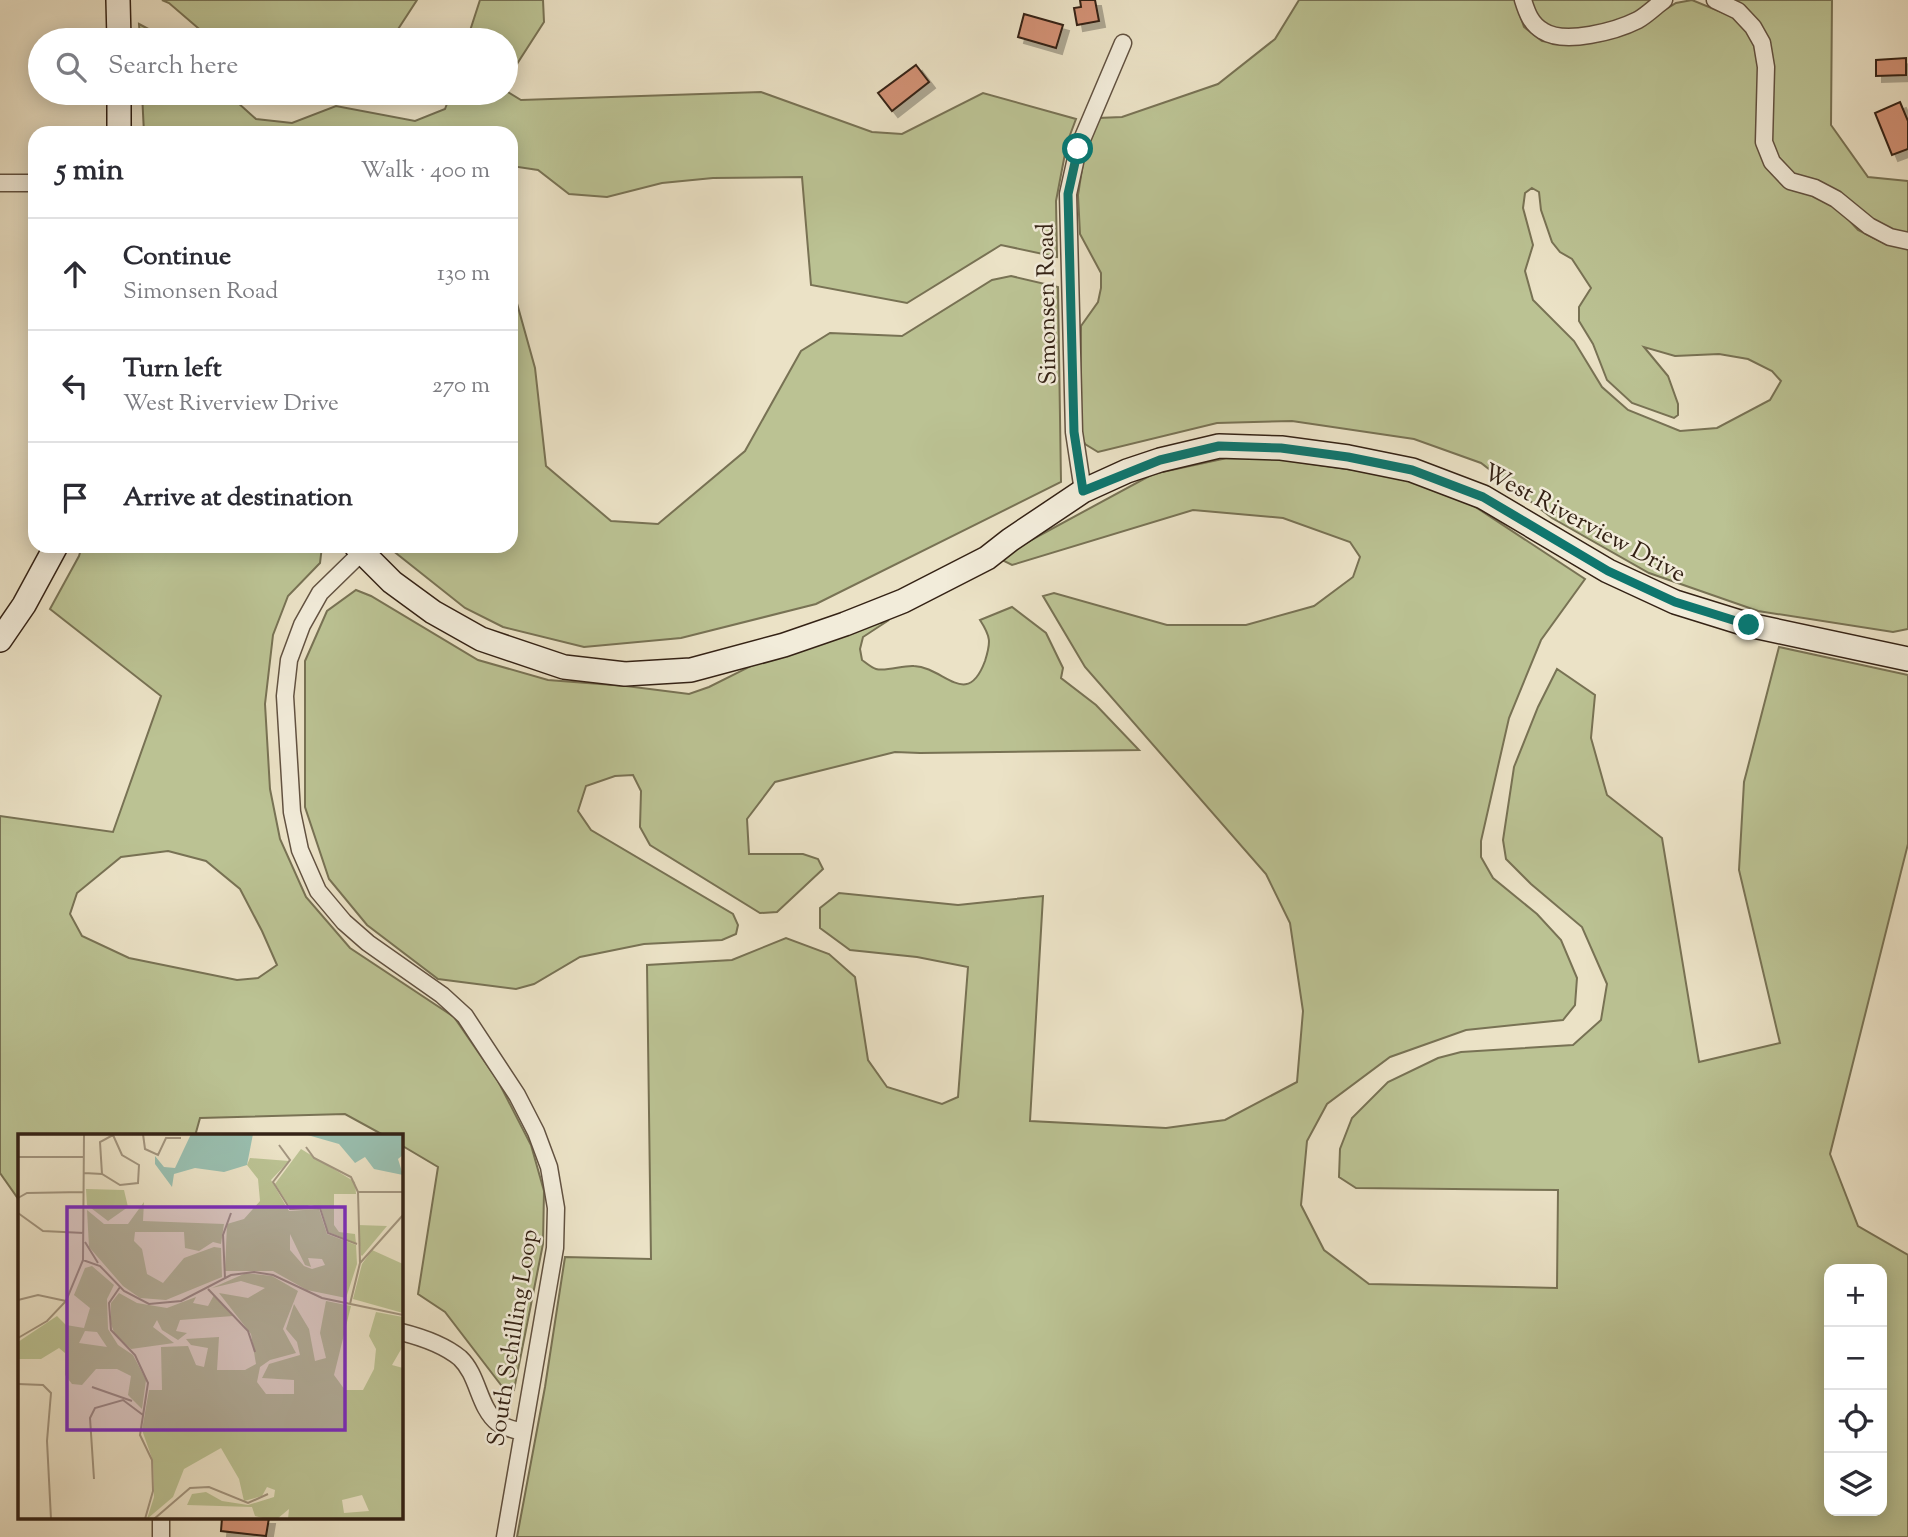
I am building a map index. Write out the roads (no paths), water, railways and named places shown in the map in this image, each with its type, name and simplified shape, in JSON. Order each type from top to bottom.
[{"type":"street","points":[[118,0],[119,28]]},
{"type":"street","points":[[1523,0],[1529,18],[1541,30],[1556,37],[1604,32],[1639,20],[1664,0]]},
{"type":"street","points":[[1715,0],[1738,11],[1753,27],[1762,43],[1766,67],[1764,142],[1772,162],[1790,181],[1815,188],[1836,200],[1869,226],[1890,237],[1908,241]]},
{"type":"street","name":"Simonsen Road","points":[[1083,491],[1074,432],[1068,194],[1078,149],[1124,43]]},
{"type":"street","points":[[119,105],[119,126]]},
{"type":"street","points":[[0,183],[28,183]]},
{"type":"street","name":"West Riverview Drive","points":[[363,553],[392,582],[433,612],[481,639],[564,667],[625,674],[691,670],[784,645],[903,601],[987,558],[1083,491],[1160,460],[1219,446],[1281,448],[1348,457],[1412,470],[1483,497],[1608,571],[1675,602],[1749,625],[1908,659]]},
{"type":"street","points":[[0,640],[24,605],[52,553]]},
{"type":"street","name":"South Schilling Loop","points":[[355,553],[320,593],[302,625],[289,660],[285,696],[292,811],[300,850],[318,891],[344,922],[368,943],[442,995],[465,1016],[517,1095],[536,1132],[549,1167],[555,1208],[555,1248],[505,1537]]},
{"type":"street","points":[[402,1332],[427,1339],[460,1359],[475,1379],[487,1411],[500,1424],[523,1432]]}]
